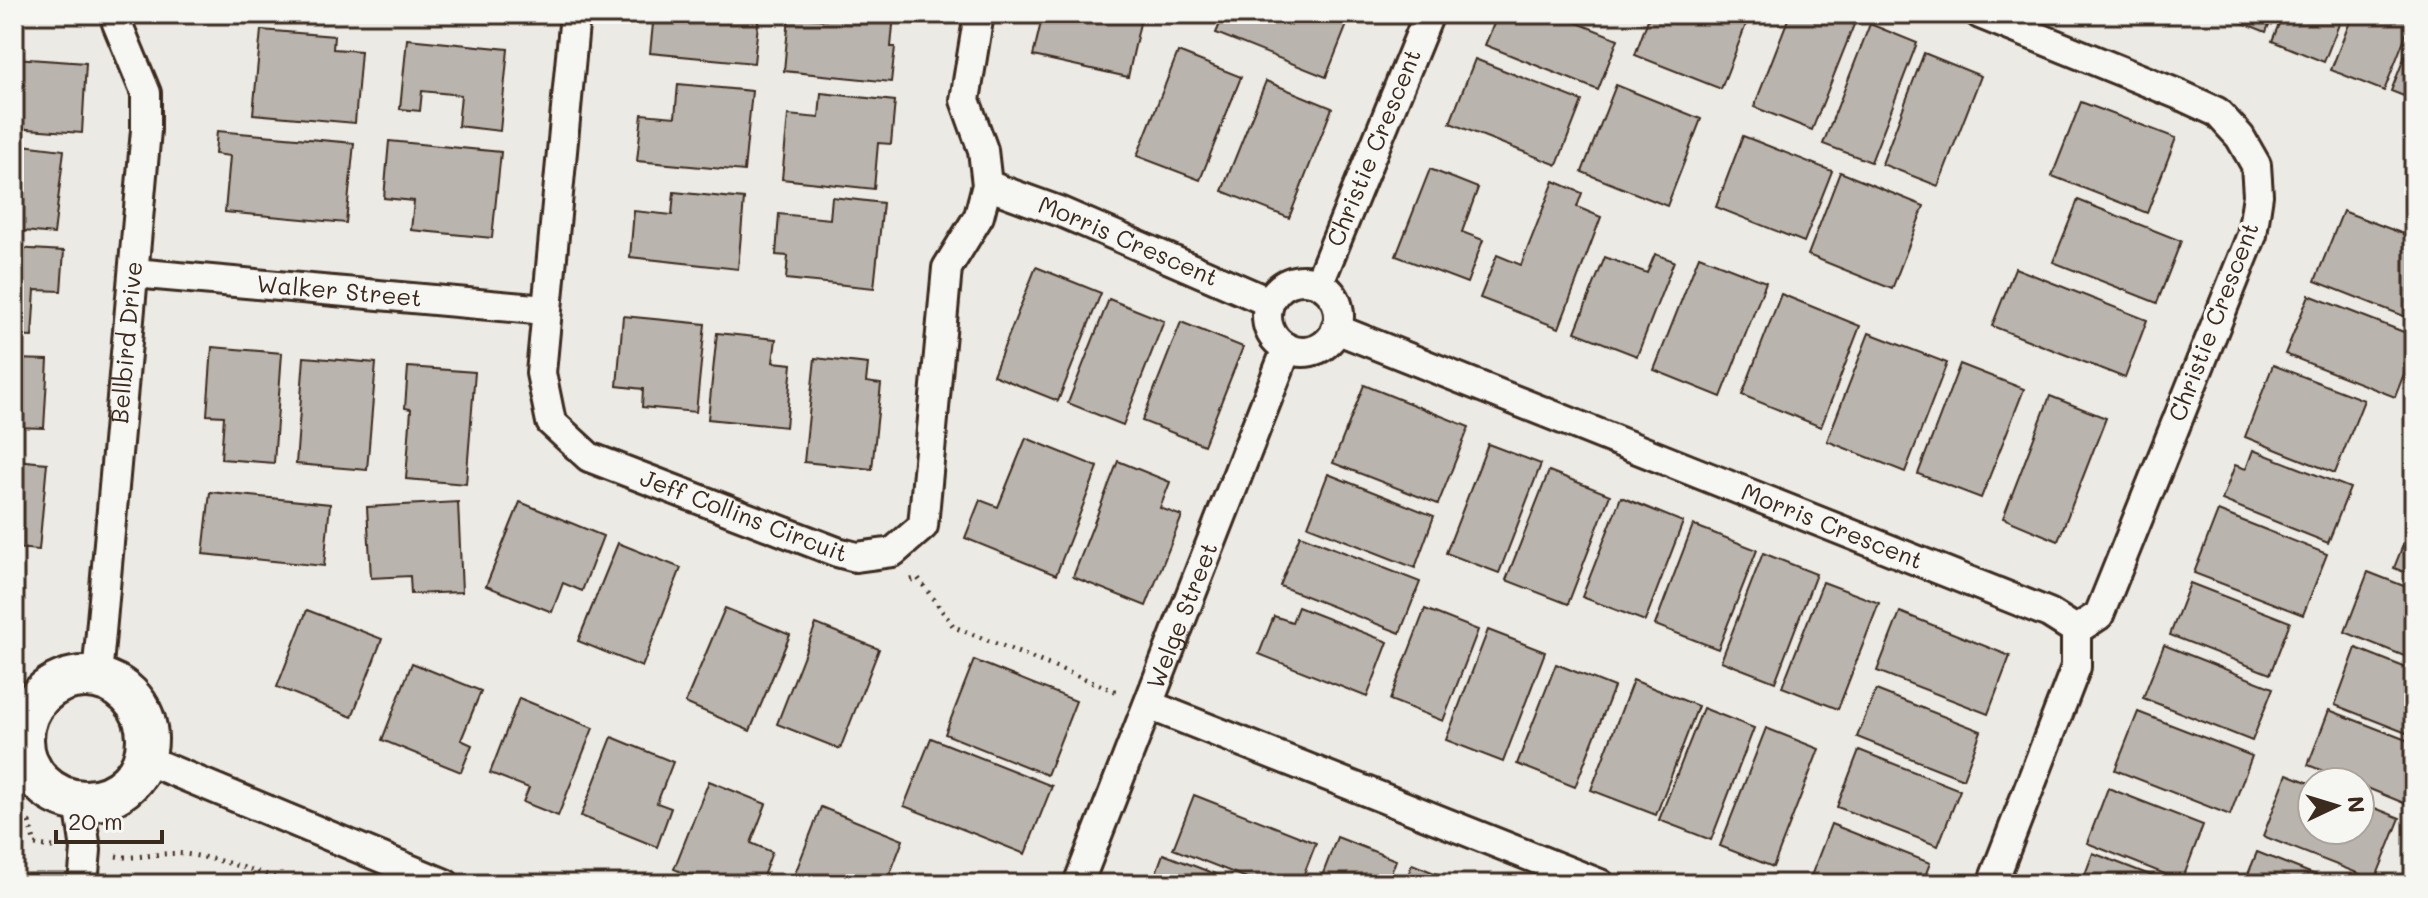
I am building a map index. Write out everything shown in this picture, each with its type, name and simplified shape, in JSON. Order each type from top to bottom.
[{"type":"street","name":"Bellbird Drive","points":[[97,677],[146,130],[146,93],[116,14]]},
{"type":"street","name":"Jeff Collins Circuit","points":[[575,14],[541,373],[551,422],[589,457],[856,557],[893,552],[923,526],[947,268],[979,216],[987,185],[983,150],[965,100],[979,14]]},
{"type":"street","name":"Christie Crescent","points":[[1319,283],[1429,14]]},
{"type":"street","name":"Christie Crescent","points":[[1980,14],[2217,112],[2240,137],[2256,165],[2258,195],[2252,235],[2099,615],[2076,630]]},
{"type":"street","name":"Morris Crescent","points":[[987,185],[1061,212],[1269,302]]},
{"type":"street","name":"Walker Street","points":[[134,273],[546,310]]},
{"type":"street","points":[[1308,279],[1319,283],[1335,301],[1339,312],[1336,329],[1325,344],[1315,350],[1303,352],[1287,348],[1273,336],[1268,325],[1266,313],[1269,302],[1284,284],[1308,279]]},
{"type":"street","name":"Morris Crescent","points":[[1336,329],[2049,613],[2076,630]]},
{"type":"street","name":"Welge Street","points":[[1078,884],[1287,348]]},
{"type":"street","points":[[1992,884],[2076,667],[2076,630]]},
{"type":"street","points":[[80,676],[97,677],[117,685],[133,699],[144,717],[148,738],[144,759],[135,778],[119,792],[100,800],[79,802],[63,798],[25,778],[28,765],[23,748],[27,714],[25,703],[63,680],[80,676]]},
{"type":"street","points":[[1149,705],[1600,884]]},
{"type":"street","points":[[144,759],[445,884]]},
{"type":"street","points":[[79,802],[86,850],[83,884]]},
{"type":"path","points":[[904,581],[918,578],[954,627],[1149,705]]},
{"type":"path","points":[[14,816],[29,822],[35,845],[131,858],[182,854],[234,864],[294,884]]},
{"type":"building","points":[[654,14],[759,14],[754,63],[650,53]]},
{"type":"building","points":[[826,14],[894,14],[891,47],[895,47],[891,82],[784,71],[789,16],[826,20]]},
{"type":"building","points":[[1043,14],[1142,14],[1128,77],[1033,56]]},
{"type":"building","points":[[1224,14],[1343,14],[1350,17],[1326,77],[1216,33]]},
{"type":"building","points":[[1498,14],[1555,14],[1618,39],[1598,90],[1485,45]]},
{"type":"building","points":[[1650,14],[1750,14],[1721,89],[1635,55]]},
{"type":"building","points":[[1790,14],[1835,14],[1855,22],[1812,130],[1754,107]]},
{"type":"building","points":[[2221,14],[2273,14],[2266,32]]},
{"type":"building","points":[[2283,14],[2343,14],[2324,62],[2272,41]]},
{"type":"building","points":[[2353,14],[2414,14],[2384,91],[2331,70]]},
{"type":"building","points":[[1870,24],[1917,43],[1871,162],[1823,144]]},
{"type":"building","points":[[261,30],[334,36],[333,49],[361,51],[355,123],[253,114]]},
{"type":"building","points":[[2414,33],[2414,100],[2391,91]]},
{"type":"building","points":[[407,39],[508,49],[500,131],[458,126],[461,95],[422,91],[420,111],[400,109]]},
{"type":"building","points":[[1178,52],[1241,77],[1200,180],[1137,156]]},
{"type":"building","points":[[1924,53],[1981,76],[1938,186],[1882,164]]},
{"type":"building","points":[[14,58],[86,63],[82,133],[14,128]]},
{"type":"building","points":[[1475,59],[1582,101],[1557,165],[1450,123]]},
{"type":"building","points":[[1266,81],[1332,108],[1289,218],[1222,191]]},
{"type":"building","points":[[678,84],[752,91],[744,171],[637,161],[642,114],[675,117]]},
{"type":"building","points":[[1616,85],[1701,119],[1667,206],[1582,172]]},
{"type":"building","points":[[821,93],[895,101],[891,144],[878,143],[874,189],[782,179],[788,115],[819,118]]},
{"type":"building","points":[[2081,102],[2176,138],[2147,213],[2052,176]]},
{"type":"building","points":[[217,131],[354,143],[346,223],[225,212],[230,156],[215,154]]},
{"type":"building","points":[[1743,136],[1832,171],[1804,242],[1716,207]]},
{"type":"building","points":[[389,141],[501,152],[492,238],[411,230],[414,201],[384,198]]},
{"type":"building","points":[[14,144],[64,150],[54,234],[14,230]]},
{"type":"building","points":[[1430,169],[1478,188],[1462,232],[1483,240],[1467,283],[1396,256]]},
{"type":"building","points":[[1840,172],[1924,206],[1892,289],[1808,255]]},
{"type":"building","points":[[1554,181],[1582,193],[1577,207],[1601,217],[1559,328],[1480,298],[1497,255],[1521,265]]},
{"type":"building","points":[[674,192],[744,199],[738,269],[630,257],[634,211],[672,215]]},
{"type":"building","points":[[832,197],[883,203],[874,288],[786,279],[788,256],[776,255],[779,214],[830,219]]},
{"type":"building","points":[[2078,200],[2181,241],[2157,303],[2053,262]]},
{"type":"building","points":[[2343,211],[2414,238],[2414,320],[2315,281]]},
{"type":"building","points":[[14,248],[64,251],[61,291],[35,290],[32,337],[14,336]]},
{"type":"building","points":[[1655,254],[1674,261],[1637,356],[1575,332],[1605,257],[1647,273]]},
{"type":"building","points":[[1699,256],[1766,282],[1721,397],[1654,370]]},
{"type":"building","points":[[1036,267],[1101,293],[1058,401],[993,375]]},
{"type":"building","points":[[2015,268],[2147,320],[2125,378],[1992,326]]},
{"type":"building","points":[[1781,294],[1860,326],[1821,427],[1742,395]]},
{"type":"building","points":[[2309,295],[2414,336],[2414,348],[2395,397],[2285,354]]},
{"type":"building","points":[[1109,299],[1164,321],[1123,425],[1068,403]]},
{"type":"building","points":[[623,316],[705,324],[696,412],[642,407],[643,389],[617,386]]},
{"type":"building","points":[[1181,322],[1243,347],[1204,445],[1142,421]]},
{"type":"building","points":[[717,333],[776,339],[773,362],[792,364],[786,427],[708,419]]},
{"type":"building","points":[[1869,333],[1947,363],[1905,472],[1827,441]]},
{"type":"building","points":[[212,347],[282,353],[274,463],[221,459],[224,416],[207,415]]},
{"type":"building","points":[[304,357],[376,363],[367,470],[296,464]]},
{"type":"building","points":[[815,358],[868,364],[866,382],[881,384],[872,469],[804,462]]},
{"type":"building","points":[[14,359],[48,360],[44,428],[14,427]]},
{"type":"building","points":[[1960,364],[2024,389],[1981,498],[1918,474]]},
{"type":"building","points":[[2273,365],[2364,400],[2335,473],[2245,437]]},
{"type":"building","points":[[408,367],[475,372],[466,484],[406,479],[411,409],[405,408]]},
{"type":"building","points":[[1364,385],[1469,427],[1438,504],[1333,463]]},
{"type":"building","points":[[2050,396],[2106,418],[2058,541],[2003,518]]},
{"type":"building","points":[[1026,438],[1098,467],[1056,575],[965,538],[980,500],[998,507]]},
{"type":"building","points":[[1488,444],[1541,464],[1499,573],[1446,553]]},
{"type":"building","points":[[2253,450],[2350,488],[2328,543],[2222,500],[2235,465],[2246,469]]},
{"type":"building","points":[[14,460],[47,463],[39,550],[14,548]]},
{"type":"building","points":[[1118,461],[1170,482],[1160,508],[1182,516],[1146,606],[1073,577]]},
{"type":"building","points":[[1549,471],[1610,495],[1568,604],[1506,580]]},
{"type":"building","points":[[1328,474],[1434,516],[1415,568],[1308,526]]},
{"type":"building","points":[[210,492],[330,504],[324,566],[203,554]]},
{"type":"building","points":[[1621,497],[1683,522],[1645,621],[1582,597]]},
{"type":"building","points":[[458,502],[462,592],[411,594],[410,576],[371,578],[367,507]]},
{"type":"building","points":[[520,502],[603,536],[582,591],[563,583],[552,612],[486,586]]},
{"type":"building","points":[[2218,511],[2327,554],[2303,615],[2194,573]]},
{"type":"building","points":[[2414,517],[2414,576],[2394,568]]},
{"type":"building","points":[[1693,525],[1757,550],[1718,649],[1655,625]]},
{"type":"building","points":[[1300,535],[1420,582],[1400,633],[1280,586]]},
{"type":"building","points":[[618,543],[681,568],[642,667],[578,641]]},
{"type":"building","points":[[1763,553],[1816,574],[1775,682],[1721,661]]},
{"type":"building","points":[[2368,572],[2414,590],[2414,660],[2345,632]]},
{"type":"building","points":[[1823,582],[1879,603],[1838,709],[1782,687]]},
{"type":"building","points":[[2190,583],[2290,622],[2270,674],[2170,635]]},
{"type":"building","points":[[1298,607],[1388,642],[1367,697],[1259,654],[1274,616],[1292,622]]},
{"type":"building","points":[[725,608],[790,635],[750,731],[685,703]]},
{"type":"building","points":[[1425,609],[1478,630],[1443,721],[1390,700]]},
{"type":"building","points":[[307,610],[382,639],[352,717],[277,687]]},
{"type":"building","points":[[1900,612],[2010,656],[1988,714],[1877,671]]},
{"type":"building","points":[[816,624],[879,649],[840,749],[777,724]]},
{"type":"building","points":[[1488,630],[1545,652],[1503,762],[1446,740]]},
{"type":"building","points":[[2164,645],[2273,688],[2252,741],[2143,698]]},
{"type":"building","points":[[2356,648],[2414,671],[2414,736],[2335,705]]},
{"type":"building","points":[[974,660],[1076,701],[1047,775],[945,734]]},
{"type":"building","points":[[412,663],[481,691],[461,740],[472,745],[461,772],[382,740]]},
{"type":"building","points":[[1556,664],[1614,687],[1575,787],[1517,764]]},
{"type":"building","points":[[1633,680],[1698,706],[1656,815],[1591,790]]},
{"type":"building","points":[[1876,690],[1981,731],[1963,779],[1857,737]]},
{"type":"building","points":[[519,698],[593,728],[558,816],[523,802],[529,788],[490,773]]},
{"type":"building","points":[[1703,708],[1754,728],[1711,840],[1659,820]]},
{"type":"building","points":[[2329,710],[2414,743],[2414,784],[2406,804],[2376,792],[2376,766],[2308,765]]},
{"type":"building","points":[[2138,712],[2252,756],[2230,815],[2115,770]]},
{"type":"building","points":[[1766,728],[1819,749],[1773,867],[1720,846]]},
{"type":"building","points":[[612,737],[673,762],[657,803],[671,808],[657,847],[581,816]]},
{"type":"building","points":[[931,738],[1052,786],[1025,854],[904,806]]},
{"type":"building","points":[[1859,750],[1960,790],[1938,846],[1837,807]]},
{"type":"building","points":[[2287,774],[2296,778],[2296,846],[2376,846],[2376,808],[2400,818],[2375,880],[2263,836]]},
{"type":"building","points":[[709,781],[766,804],[751,843],[772,852],[760,884],[711,884],[674,869]]},
{"type":"building","points":[[2108,788],[2203,825],[2182,881],[2087,843]]},
{"type":"building","points":[[1194,795],[1316,843],[1300,884],[1262,884],[1173,849]]},
{"type":"building","points":[[821,807],[903,840],[886,884],[791,884]]},
{"type":"building","points":[[1831,824],[1930,863],[1922,884],[1808,884]]},
{"type":"building","points":[[1337,837],[1396,860],[1387,884],[1319,884]]},
{"type":"building","points":[[2257,852],[2338,884],[2244,884]]},
{"type":"building","points":[[2093,853],[2173,884],[2068,884],[2072,873],[2084,877]]},
{"type":"building","points":[[1163,854],[1241,884],[1152,884]]},
{"type":"building","points":[[1412,864],[1462,884],[1405,884]]}]
